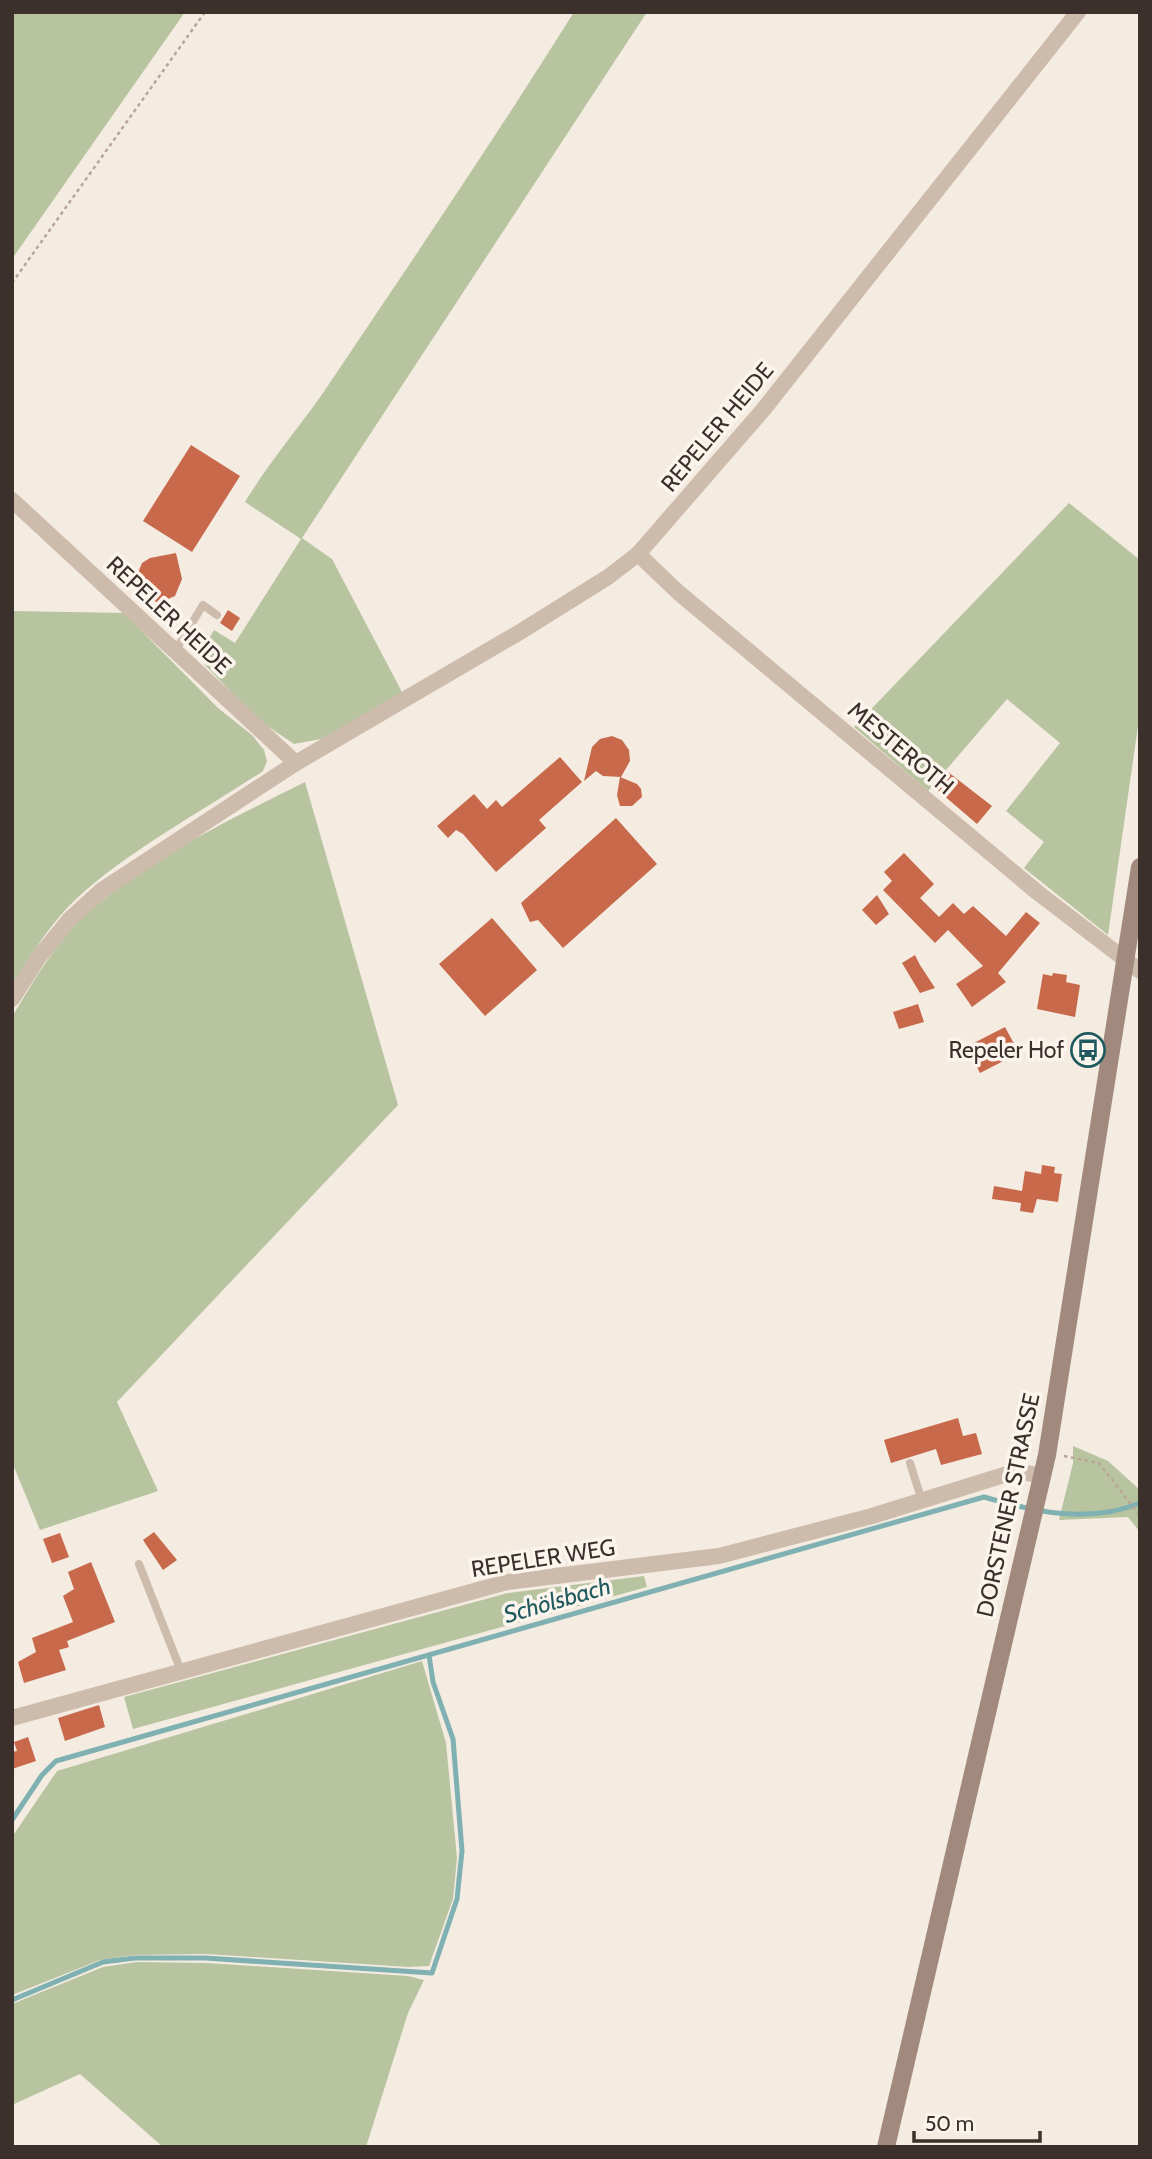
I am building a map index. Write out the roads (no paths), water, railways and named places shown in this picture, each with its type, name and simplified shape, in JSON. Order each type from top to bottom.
[{"type":"main road","name":"DORSTENER STRASSE","points":[[886,2147],[1047,1455],[1133,967],[1140,867]]},
{"type":"street","name":"REPELER HEIDE","points":[[12,999],[39,957],[69,920],[102,890],[296,763],[520,632],[608,577],[638,554],[763,410],[1078,12]]},
{"type":"street","name":"REPELER HEIDE","points":[[12,500],[296,763]]},
{"type":"street","name":"MESTEROTH","points":[[638,554],[679,593],[1133,967]]},
{"type":"street","name":"REPELER WEG","points":[[12,1718],[507,1582],[719,1556],[922,1501],[1017,1471],[1042,1475]]},
{"type":"lane","points":[[175,651],[203,605],[217,615]]},
{"type":"lane","points":[[910,1463],[922,1501]]},
{"type":"lane","points":[[139,1564],[181,1671]]},
{"type":"waterway","name":"Schölsbach","points":[[12,1820],[42,1775],[56,1761],[984,1497],[1062,1514],[1101,1513],[1140,1503]]},
{"type":"waterway","points":[[12,2000],[103,1962],[135,1958],[205,1958],[432,1973],[457,1899],[462,1851],[453,1739],[433,1682],[429,1655]]},
{"type":"place","name":"Repeler Hof","points":[[1088,1050]]}]
